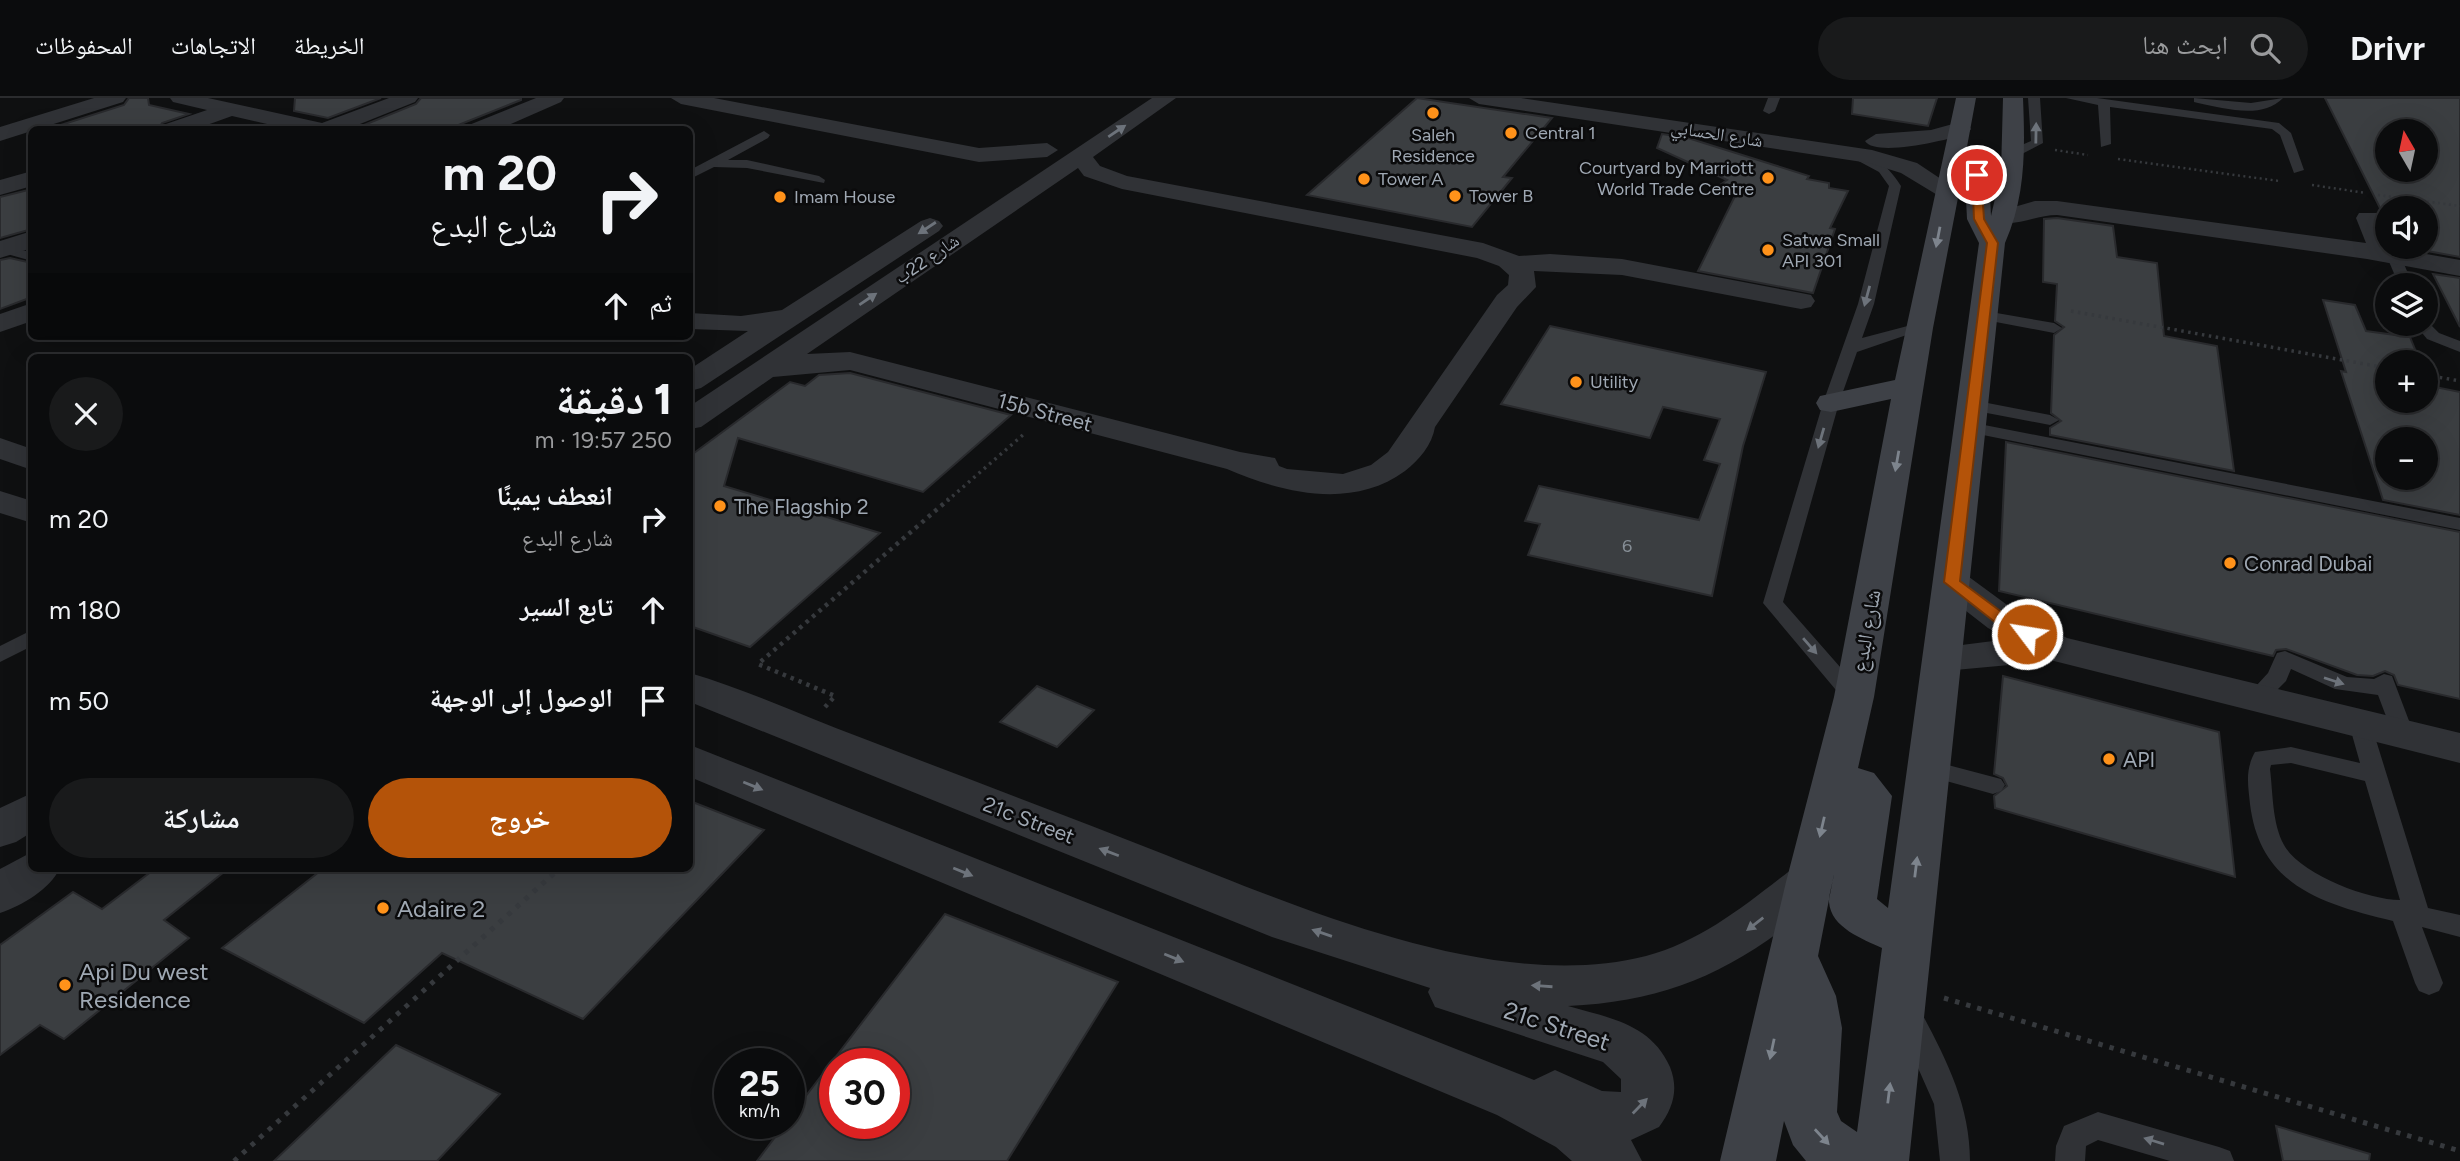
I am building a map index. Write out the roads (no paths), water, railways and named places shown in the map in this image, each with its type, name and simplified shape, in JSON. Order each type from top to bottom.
[{"type":"main road","points":[[1881,1161],[1944,658],[1970,416],[1999,230],[2019,159],[2013,98]]},
{"type":"main road","name":"شارع البدع","points":[[1748,1161],[1809,882],[1854,697],[1911,387],[1919,328],[1963,113]]},
{"type":"main road","points":[[1949,179],[1977,175],[1979,219],[1999,230]]},
{"type":"main road","points":[[1831,403],[1911,387]]},
{"type":"main road","points":[[1834,776],[1859,784],[1870,796],[1853,903],[1867,920],[1907,937]]},
{"type":"main road","points":[[1793,957],[1808,990],[1816,1024],[1808,1114],[1822,1140],[1849,1157],[1862,1161]]},
{"type":"street","points":[[0,134],[116,98]]},
{"type":"street","points":[[180,98],[306,126]]},
{"type":"street","points":[[182,126],[263,98]]},
{"type":"street","points":[[334,126],[408,98]]},
{"type":"street","points":[[487,126],[554,98]]},
{"type":"street","points":[[681,98],[993,168],[1047,150],[1129,98]]},
{"type":"street","name":"شارع 22ب","points":[[693,418],[1166,98]]},
{"type":"street","name":"شارع الحسابي","points":[[1479,98],[1855,154],[1949,179]]},
{"type":"street","name":"شارع الحسابي","points":[[1573,98],[1876,141],[1921,151],[1949,179]]},
{"type":"street","name":"شارع الحسابي","points":[[1876,141],[1931,137],[1963,113]]},
{"type":"street","points":[[993,168],[1047,150]]},
{"type":"street","points":[[1080,156],[1092,171],[1122,183]]},
{"type":"street","points":[[2019,159],[2037,192],[2060,201],[2252,235]]},
{"type":"street","points":[[0,188],[28,178]]},
{"type":"street","points":[[1036,185],[1079,180],[1122,183],[1492,253],[1514,264],[1551,260],[1591,262],[1801,301]]},
{"type":"street","points":[[1999,230],[2035,208],[2057,208],[2375,254]]},
{"type":"street","name":"شارع 22ب","points":[[693,380],[952,212]]},
{"type":"street","points":[[2368,218],[2375,231]]},
{"type":"street","points":[[2,250],[28,240]]},
{"type":"street","points":[[1463,248],[1488,259],[1506,274],[1509,286],[1507,301]]},
{"type":"street","points":[[2407,259],[2460,268]]},
{"type":"street","name":"15b Street","points":[[762,370],[806,363],[850,361],[1239,462],[1269,474],[1310,483],[1356,481],[1394,464],[1416,438],[1419,426],[1507,301],[1524,282],[1522,273],[1514,264]]},
{"type":"street","points":[[0,324],[28,313]]},
{"type":"street","points":[[693,322],[741,324],[792,316]]},
{"type":"street","points":[[693,322],[718,337],[720,362]]},
{"type":"street","points":[[828,326],[833,345],[850,361]]},
{"type":"street","points":[[0,448],[28,458]]},
{"type":"street","points":[[0,501],[28,512]]},
{"type":"street","points":[[1952,582],[2001,619],[2055,648],[2460,748]]},
{"type":"street","points":[[1944,658],[2055,648]]},
{"type":"street","name":"21c Street","points":[[693,688],[1253,908],[1369,949],[1481,978],[1560,986],[1616,983],[1677,969],[1728,944],[1809,882]]},
{"type":"street","name":"21c Street","points":[[693,761],[1546,1112],[1575,1129],[1614,1161]]},
{"type":"street","points":[[0,894],[31,872]]},
{"type":"street","name":"21c Street","points":[[1348,1029],[1386,1031],[1425,1041],[1539,1086],[1598,1115],[1630,1115],[1641,1108],[1648,1097],[1647,1070],[1625,1048],[1446,990],[1369,949]]},
{"type":"lane","points":[[1769,111],[1774,98]]},
{"type":"lane","points":[[2019,159],[2037,143],[2034,98]]},
{"type":"lane","points":[[2072,98],[2275,127],[2286,133],[2298,170]]},
{"type":"lane","points":[[2190,99],[2258,106],[2273,103],[2277,98]]},
{"type":"lane","points":[[2104,103],[2105,144]]},
{"type":"lane","points":[[693,173],[764,135]]},
{"type":"lane","points":[[1854,697],[1773,603],[1831,403],[1866,304],[1895,186],[1884,169],[1855,154]]},
{"type":"lane","points":[[711,163],[747,164],[819,180]]},
{"type":"lane","points":[[2,250],[28,256]]},
{"type":"lane","points":[[1985,316],[2054,328]]},
{"type":"lane","points":[[1849,350],[1887,334],[1919,328]]},
{"type":"lane","points":[[2433,336],[2460,346]]},
{"type":"lane","points":[[1970,416],[2050,420]]},
{"type":"lane","points":[[1970,416],[2254,488],[2460,524]]},
{"type":"lane","points":[[0,655],[28,639]]},
{"type":"lane","points":[[2256,698],[2278,677],[2285,658],[2343,684],[2386,685],[2403,734]]},
{"type":"lane","points":[[2360,724],[2429,984]]},
{"type":"lane","points":[[2375,775],[2279,754],[2263,758],[2258,769],[2270,842],[2286,865],[2300,876],[2335,894],[2460,926]]},
{"type":"lane","points":[[1929,768],[1993,785]]},
{"type":"lane","points":[[1901,993],[1952,1109],[1956,1132],[1955,1161]]},
{"type":"lane","points":[[2070,1161],[2069,1145],[2073,1135],[2084,1128],[2098,1126],[2219,1161]]},
{"type":"place","name":"Saleh Residence","points":[[1433,113]]},
{"type":"place","name":"Central 1","points":[[1511,133]]},
{"type":"place","name":"Courtyard by Marriott World Trade Centre","points":[[1768,178]]},
{"type":"place","name":"Tower A","points":[[1364,179]]},
{"type":"place","name":"Tower B","points":[[1455,196]]},
{"type":"place","name":"Imam House","points":[[780,197]]},
{"type":"place","name":"Satwa Small API 301","points":[[1768,250]]},
{"type":"place","name":"Utility","points":[[1576,382]]},
{"type":"place","name":"The Flagship 2","points":[[720,506]]},
{"type":"place","name":"Conrad Dubai","points":[[2230,563]]},
{"type":"place","name":"API","points":[[2109,759]]},
{"type":"place","name":"Adaire 2","points":[[383,908]]},
{"type":"place","name":"Api Du west Residence","points":[[65,985]]}]
